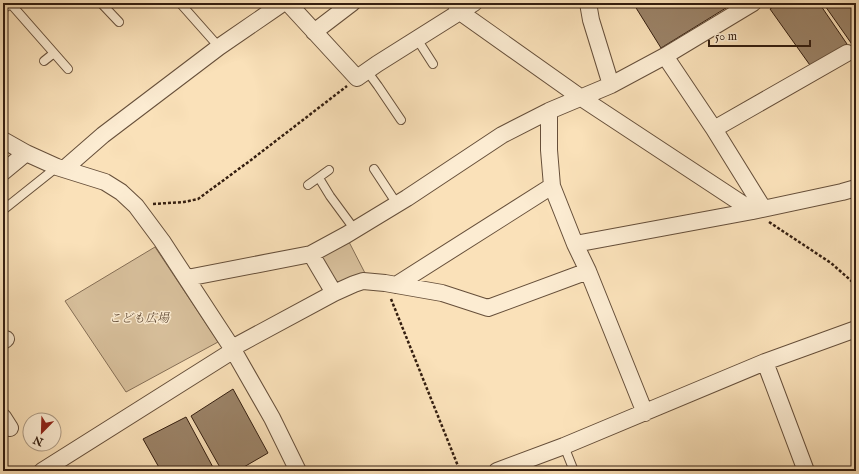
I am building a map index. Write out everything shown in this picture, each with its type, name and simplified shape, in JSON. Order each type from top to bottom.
[{"type":"street","points":[[61,168],[219,47],[283,3]]},
{"type":"street","points":[[288,3],[314,32],[362,75],[417,39],[457,7],[474,3]]},
{"type":"street","points":[[314,32],[352,3]]},
{"type":"street","points":[[588,3],[590,20],[611,84]]},
{"type":"street","points":[[187,278],[311,254],[355,230],[397,204],[502,135],[549,111],[611,84],[665,56],[753,3]]},
{"type":"street","points":[[457,7],[580,97],[758,210]]},
{"type":"street","points":[[714,129],[847,53]]},
{"type":"street","points":[[665,56],[714,129],[758,210]]},
{"type":"street","points":[[549,111],[549,150],[552,186],[645,413]]},
{"type":"street","points":[[3,140],[26,153],[61,168],[105,182],[121,192],[136,206],[162,241],[233,349],[272,418],[298,471]]},
{"type":"street","points":[[3,172],[26,153]]},
{"type":"street","points":[[391,284],[552,186]]},
{"type":"street","points":[[575,244],[758,210],[856,188]]},
{"type":"street","points":[[311,254],[334,293]]},
{"type":"street","points":[[42,471],[233,349],[334,293],[362,281],[442,292],[488,308],[588,271]]},
{"type":"street","points":[[497,471],[645,413],[764,362],[856,329]]},
{"type":"street","points":[[764,362],[806,471]]},
{"type":"lane","points":[[10,3],[68,69]]},
{"type":"lane","points":[[113,3],[103,6],[119,22]]},
{"type":"lane","points":[[180,3],[219,47]]},
{"type":"lane","points":[[417,39],[433,64]]},
{"type":"lane","points":[[44,61],[54,53]]},
{"type":"lane","points":[[362,75],[378,86],[400,120]]},
{"type":"lane","points":[[3,210],[61,168]]},
{"type":"lane","points":[[374,169],[397,204]]},
{"type":"lane","points":[[308,185],[329,170]]},
{"type":"lane","points":[[319,178],[330,196],[355,230]]},
{"type":"lane","points":[[564,446],[574,471]]},
{"type":"path","points":[[136,206],[184,202],[198,199],[362,75]]},
{"type":"path","points":[[758,210],[831,263],[856,285]]},
{"type":"path","points":[[391,284],[460,471]]},
{"type":"green space","points":[[348,240],[366,275],[336,284],[321,257]]},
{"type":"green space","name":"こども広場","points":[[155,247],[218,342],[126,392],[65,301]]},
{"type":"building","points":[[633,3],[734,3],[661,48]]},
{"type":"building","points":[[779,3],[819,3],[847,44],[812,68],[770,9]]},
{"type":"building","points":[[823,3],[856,3],[856,50]]},
{"type":"building","points":[[233,389],[268,453],[237,471],[222,471],[191,416]]},
{"type":"building","points":[[186,417],[215,471],[161,471],[143,439]]}]
